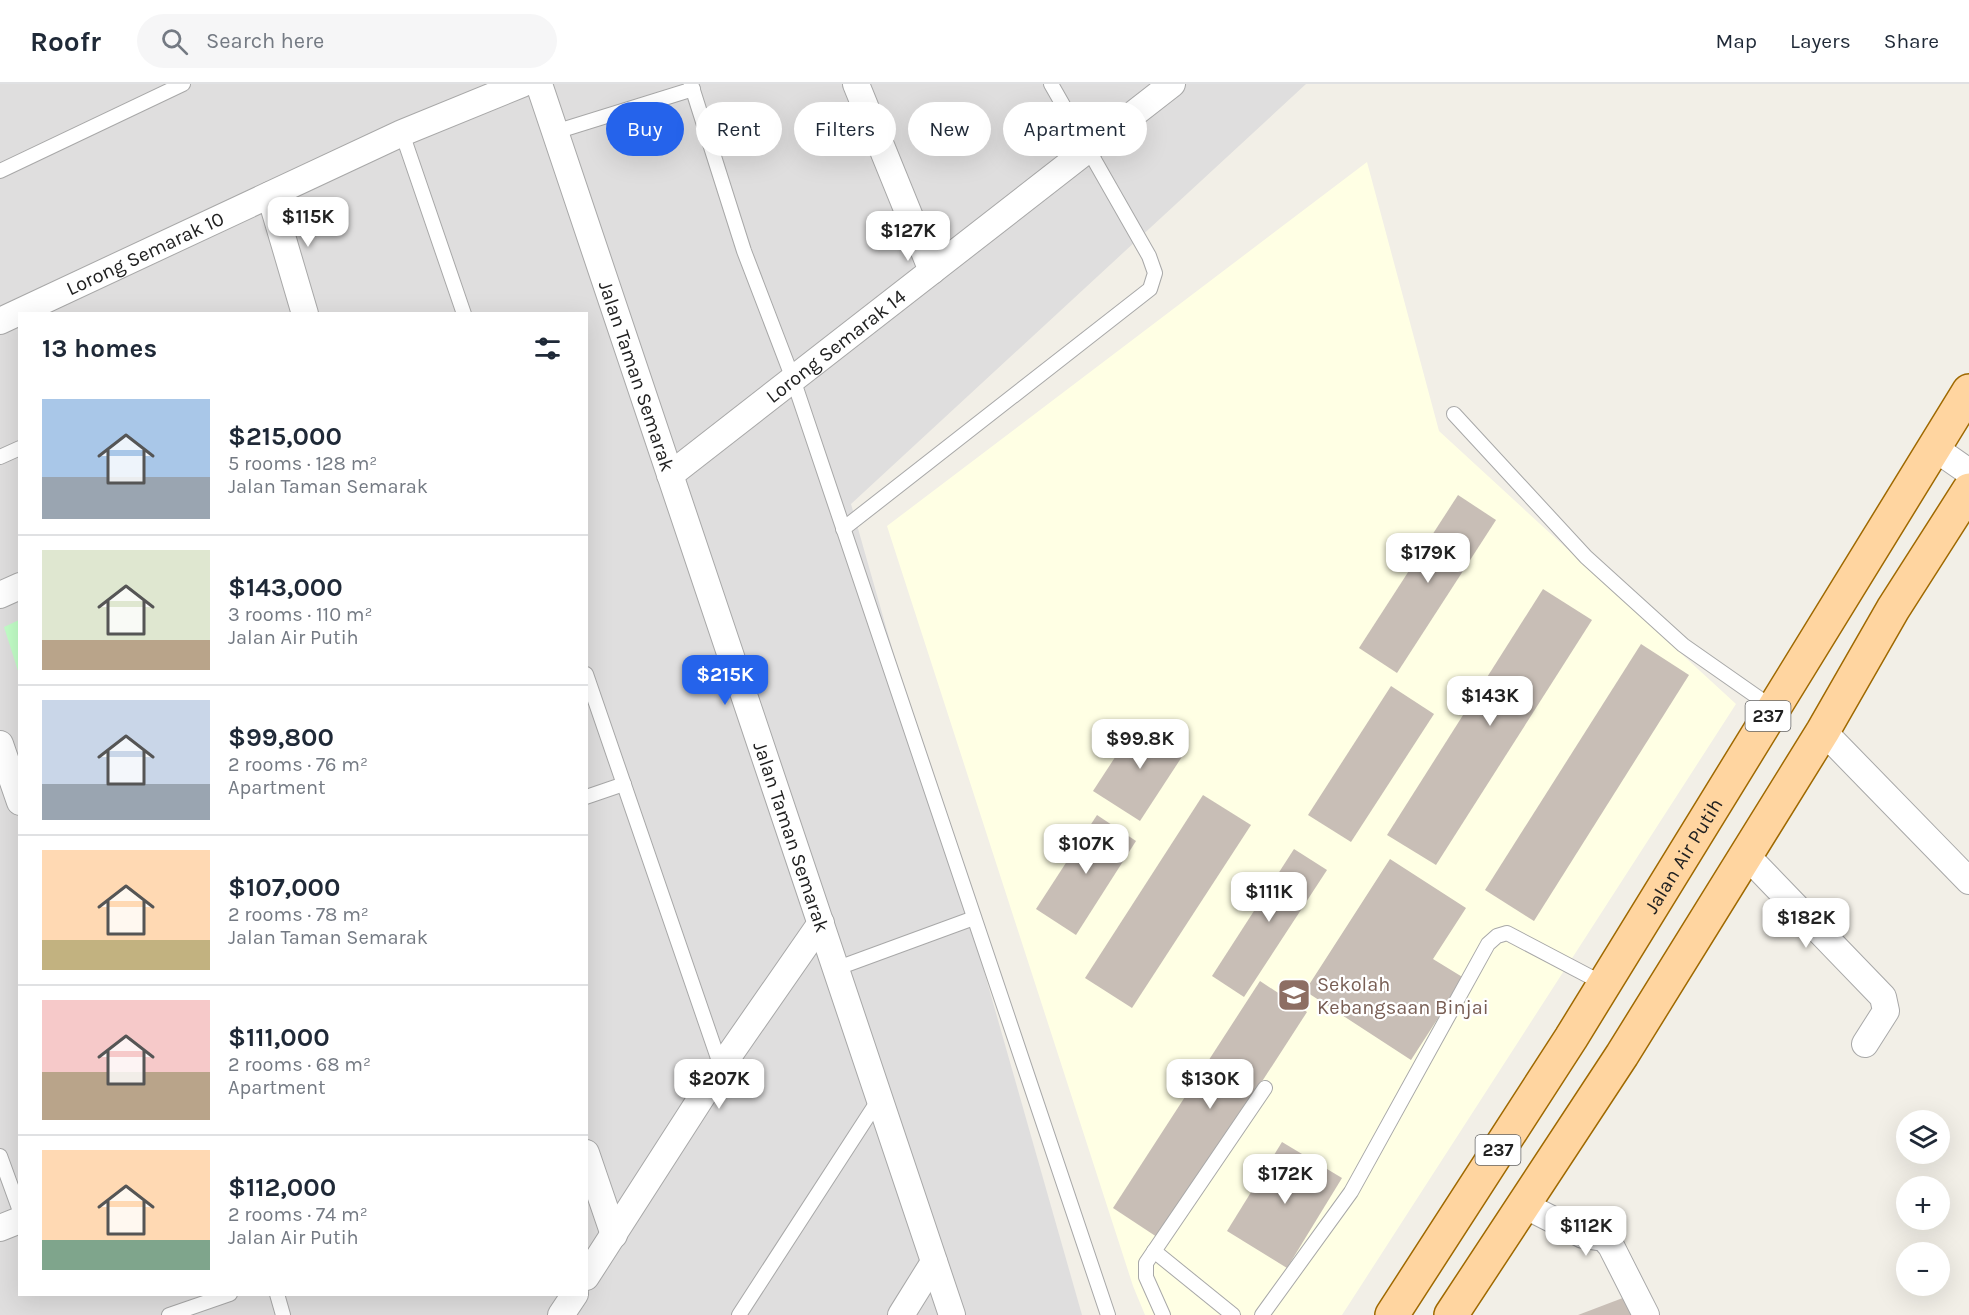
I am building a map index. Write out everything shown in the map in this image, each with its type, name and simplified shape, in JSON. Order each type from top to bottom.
[{"type":"main road","name":"Jalan Air Putih","points":[[1392,1315],[1604,984],[1969,391]]},
{"type":"main road","name":"237","points":[[1451,1315],[1522,1203],[1622,1055],[1823,731],[1893,609],[1969,490]]},
{"type":"street","name":"Lorong Semarak 10","points":[[19,312],[402,133],[522,84]]},
{"type":"street","name":"Jalan Taman Semarak","points":[[538,84],[952,1315]]},
{"type":"street","points":[[856,84],[932,271]]},
{"type":"street","name":"Lorong Semarak 14","points":[[1147,103],[1172,84]]},
{"type":"street","name":"Lorong Semarak 14","points":[[670,474],[1079,156]]},
{"type":"street","points":[[270,195],[304,312]]},
{"type":"street","name":"Lorong Semarak 10","points":[[0,321],[18,313]]},
{"type":"street","points":[[1933,447],[1969,472]]},
{"type":"street","points":[[0,595],[18,587]]},
{"type":"street","points":[[1823,731],[1969,881]]},
{"type":"street","points":[[0,744],[18,796]]},
{"type":"street","points":[[1745,854],[1883,997],[1886,1011],[1865,1044]]},
{"type":"street","points":[[588,1274],[721,1066],[820,923]]},
{"type":"street","points":[[588,1159],[614,1235]]},
{"type":"street","points":[[1522,1203],[1583,1235],[1604,1239],[1611,1246],[1646,1315]]},
{"type":"street","points":[[0,1228],[18,1222]]},
{"type":"street","points":[[901,1315],[934,1262]]},
{"type":"street","points":[[561,1315],[574,1296]]},
{"type":"lane","points":[[0,171],[183,84]]},
{"type":"lane","points":[[1052,84],[1062,102]]},
{"type":"lane","points":[[555,132],[692,87],[744,251],[794,379],[1108,1315]]},
{"type":"lane","points":[[402,133],[463,312]]},
{"type":"lane","points":[[843,529],[1149,289],[1155,273],[1149,256],[1091,156]]},
{"type":"lane","points":[[1454,414],[1586,557],[1683,645],[1773,708]]},
{"type":"lane","points":[[0,457],[18,449]]},
{"type":"lane","points":[[588,680],[721,1066]]},
{"type":"lane","points":[[588,796],[624,783]]},
{"type":"lane","points":[[836,969],[974,918]]},
{"type":"lane","points":[[1262,1315],[1351,1192],[1488,944],[1497,936],[1507,933],[1604,984]]},
{"type":"lane","points":[[1163,1315],[1146,1277],[1146,1263],[1265,1088]]},
{"type":"lane","points":[[739,1315],[879,1099]]},
{"type":"lane","points":[[0,1156],[18,1205]]},
{"type":"lane","points":[[1154,1251],[1233,1315]]},
{"type":"lane","points":[[169,1315],[224,1296]]},
{"type":"lane","points":[[278,1296],[283,1315]]},
{"type":"shaded area","points":[[0,84],[1306,84],[851,504],[1082,1315],[0,1315]]},
{"type":"shaded area","name":"Sekolah Kebangsaan Binjai","points":[[1367,162],[1439,431],[1736,704],[1342,1315],[1145,1315],[1133,1286],[887,526]]},
{"type":"green space","points":[[18,620],[18,671],[4,627]]},
{"type":"building","points":[[1458,495],[1496,520],[1397,673],[1359,648]]},
{"type":"building","points":[[1543,589],[1592,620],[1436,865],[1387,835]]},
{"type":"building","points":[[1641,644],[1689,675],[1534,921],[1485,890]]},
{"type":"building","points":[[1391,686],[1434,714],[1351,842],[1308,815]]},
{"type":"building","points":[[1140,719],[1187,749],[1140,821],[1093,791]]},
{"type":"building","points":[[1203,795],[1251,825],[1132,1008],[1085,978]]},
{"type":"building","points":[[1097,815],[1136,841],[1076,935],[1036,909]]},
{"type":"building","points":[[1294,849],[1327,870],[1244,997],[1212,976]]},
{"type":"building","points":[[1390,859],[1466,908],[1433,959],[1464,978],[1411,1060],[1305,991]]},
{"type":"building","points":[[1260,981],[1307,1012],[1160,1239],[1113,1208]]},
{"type":"building","points":[[1282,1142],[1342,1178],[1287,1268],[1227,1231]]},
{"type":"building","points":[[1628,1296],[1635,1315],[1578,1315]]},
{"type":"place","name":"Sekolah Kebangsaan Binjai","points":[[1294,995]]}]
